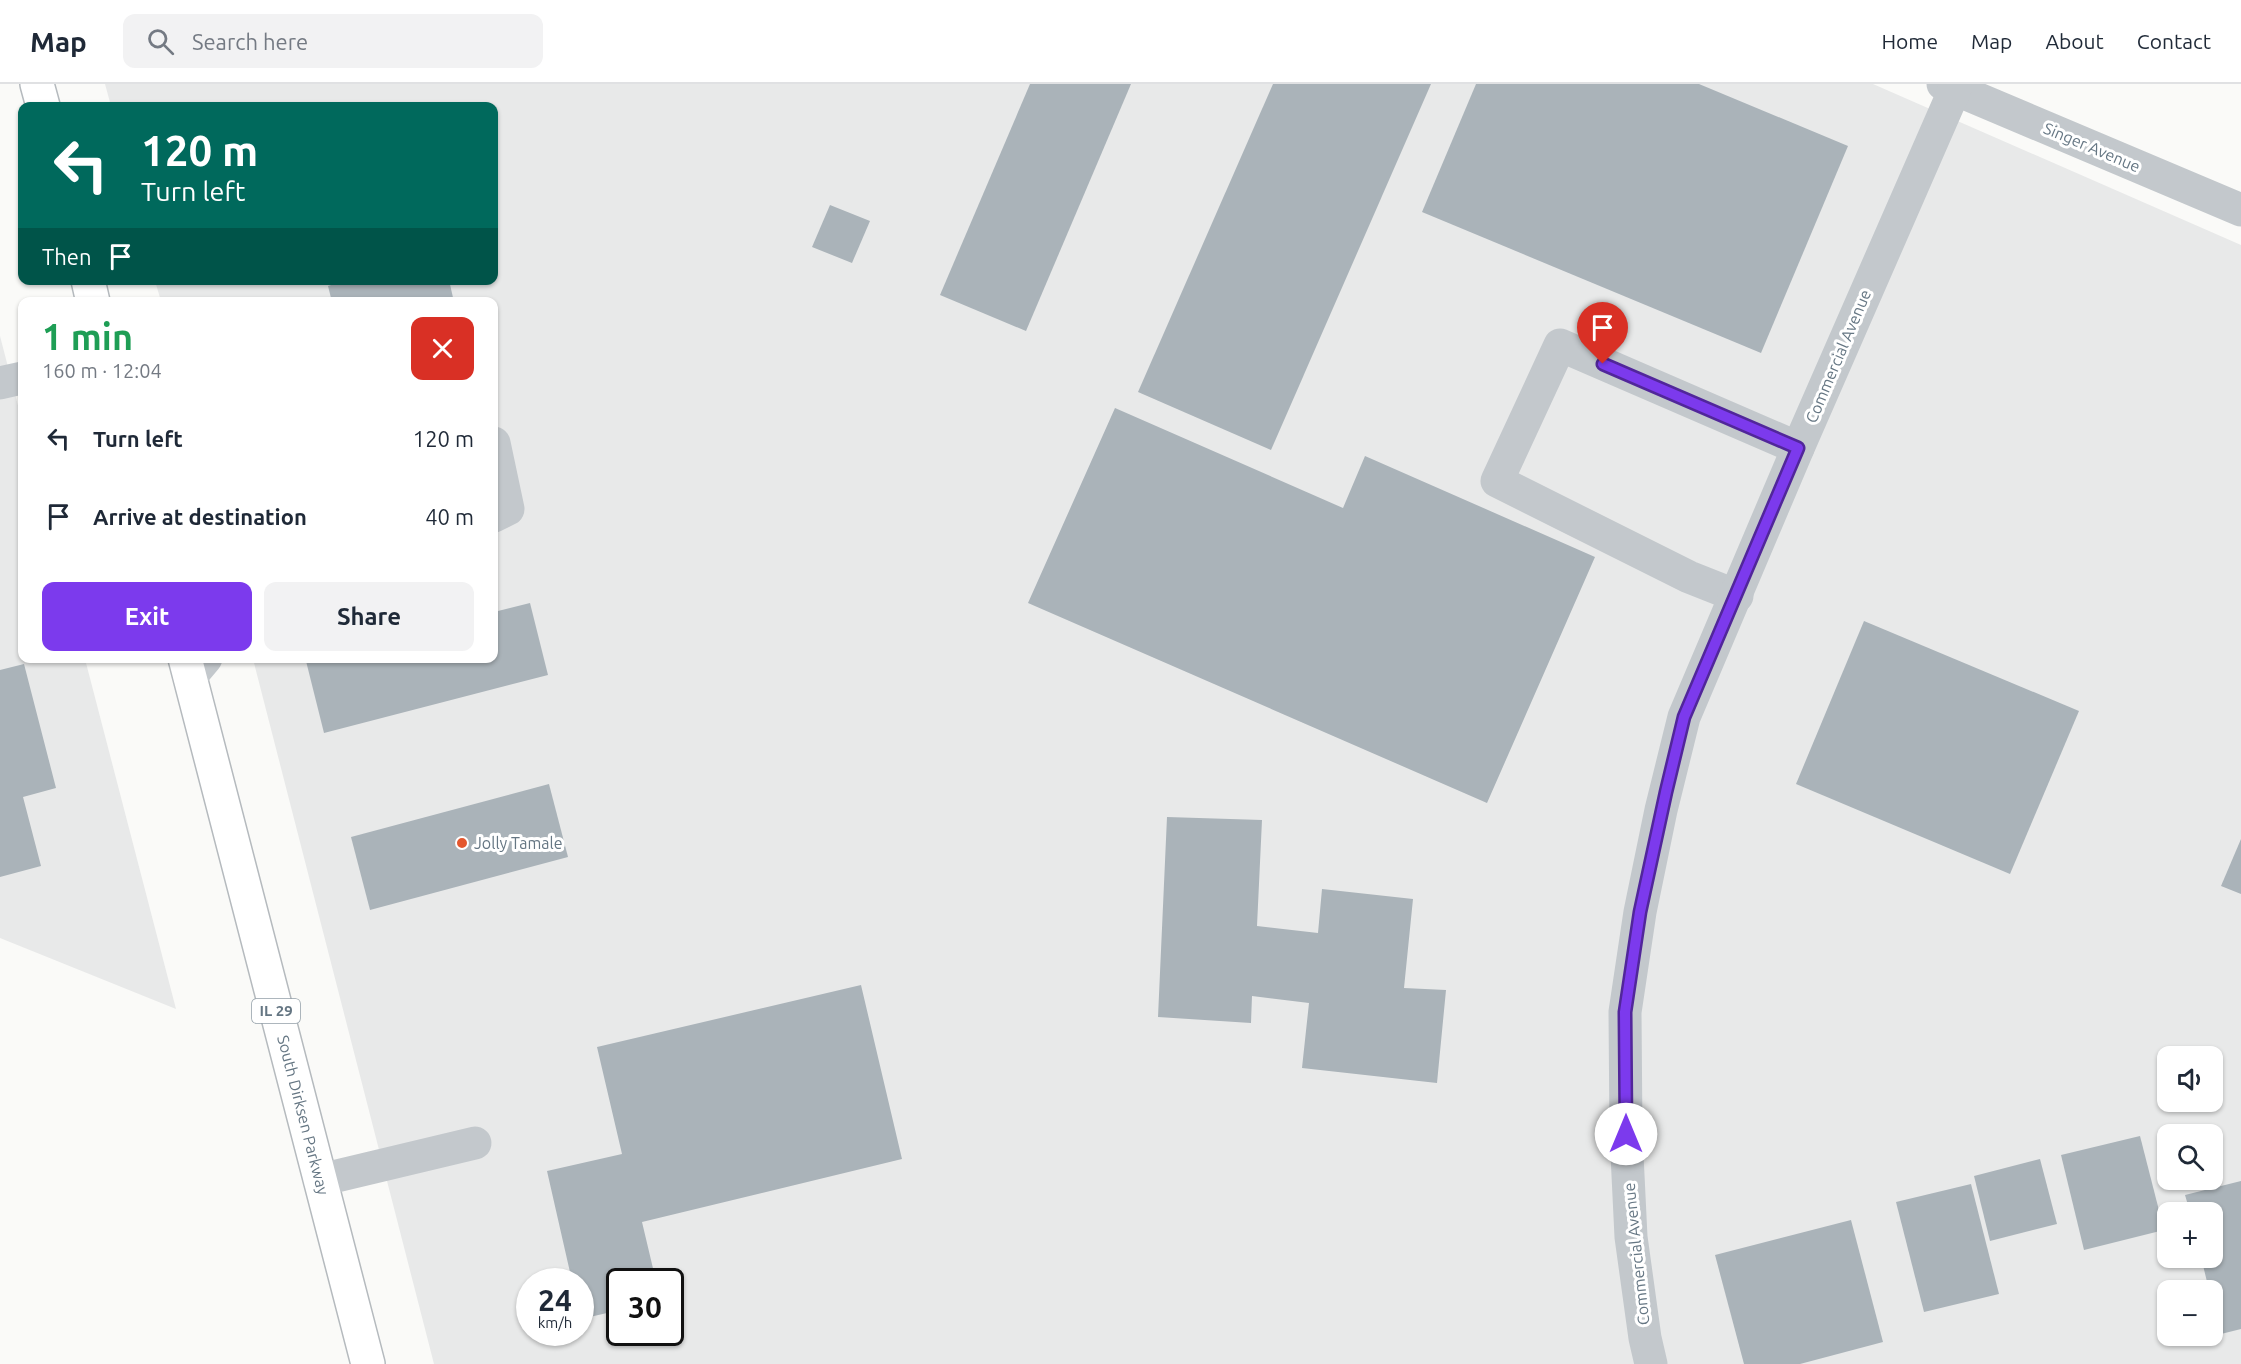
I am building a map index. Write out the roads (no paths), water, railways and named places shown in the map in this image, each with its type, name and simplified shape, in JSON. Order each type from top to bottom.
[{"type":"main road","points":[[37,84],[42,102]]},
{"type":"main road","name":"South Dirksen Parkway","points":[[194,664],[320,1180],[368,1364]]},
{"type":"street","name":"Singer Avenue","points":[[1949,87],[2241,210]]},
{"type":"street","name":"Commercial Avenue","points":[[1651,1364],[1645,1338],[1631,1237],[1626,1134],[1625,1012],[1640,912],[1661,810],[1684,717],[1737,596],[1949,87]]},
{"type":"street","points":[[1737,596],[1689,577],[1497,481],[1560,345],[1798,448]]},
{"type":"street","points":[[0,383],[18,379]]},
{"type":"street","points":[[498,462],[508,509],[498,514]]},
{"type":"street","points":[[320,1180],[475,1143]]},
{"type":"place","name":"Jolly Tamale","points":[[462,843]]}]
